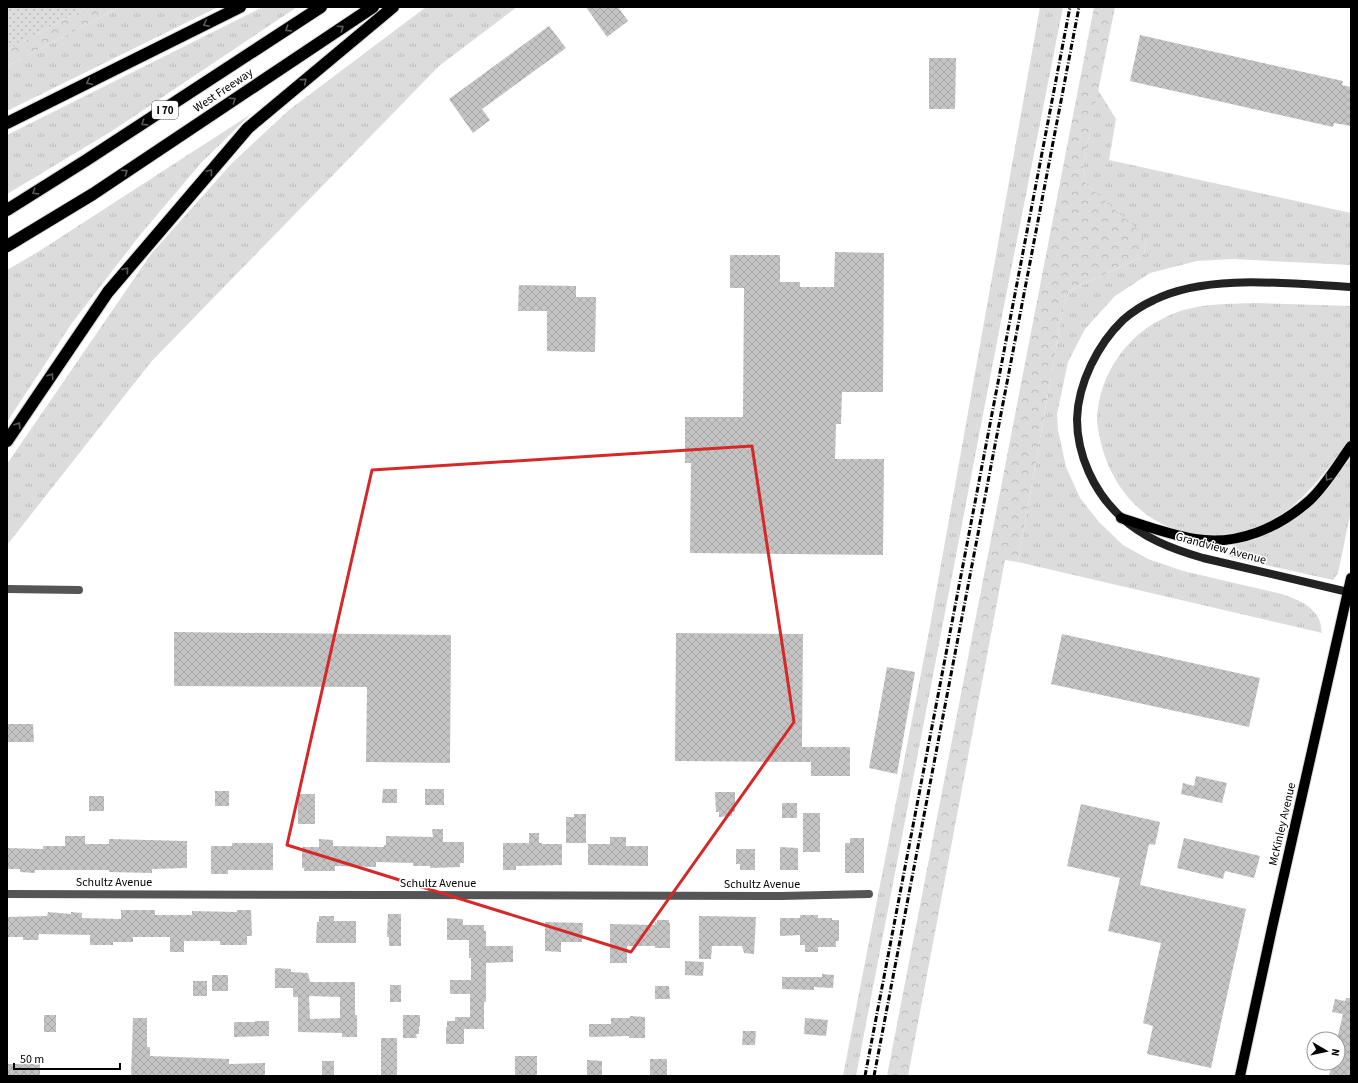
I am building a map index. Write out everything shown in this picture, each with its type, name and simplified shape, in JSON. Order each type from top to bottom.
[{"type":"highway","points":[[7,123],[240,7]]},
{"type":"highway","name":"West Freeway","points":[[7,210],[321,7]]},
{"type":"highway","name":"West Freeway","points":[[7,246],[92,194],[373,7]]},
{"type":"highway","points":[[7,441],[108,292],[248,128],[393,7]]},
{"type":"main road","name":"Grandview Avenue","points":[[1348,592],[1221,563],[1180,551],[1157,542],[1121,518],[1101,494],[1084,461],[1077,419],[1084,384],[1091,363],[1108,337],[1123,320],[1154,299],[1200,286],[1227,283],[1351,287]]},
{"type":"main road","points":[[1121,518],[1158,530],[1195,539],[1218,540],[1239,538],[1260,532],[1296,511],[1310,499],[1351,446]]},
{"type":"main road","name":"McKinley Avenue","points":[[1240,1076],[1273,920],[1351,578]]},
{"type":"street","points":[[7,589],[79,590]]},
{"type":"street","name":"Schultz Avenue","points":[[7,894],[781,896],[869,894]]},
{"type":"highlighted area","points":[[752,446],[794,722],[631,952],[287,845],[372,470]]},
{"type":"green space","points":[[7,7],[87,7],[7,50]]},
{"type":"green space","points":[[87,7],[120,7],[7,66],[7,50]]},
{"type":"green space","points":[[120,7],[218,7],[7,111],[7,66]]},
{"type":"green space","points":[[263,7],[297,7],[112,131],[7,194],[7,135]]},
{"type":"green space","points":[[426,7],[517,7],[439,66],[151,362],[7,545],[7,464],[151,254],[232,163],[289,110]]},
{"type":"green space","points":[[1040,7],[1063,7],[856,1076],[843,1076],[929,632]]},
{"type":"green space","points":[[1094,7],[1115,7],[1083,166],[1086,184],[1136,228],[1146,242],[1144,256],[1069,291],[1064,305],[1018,562],[1005,560],[908,1076],[887,1076]]},
{"type":"green space","points":[[1098,90],[1116,119],[1109,160],[1351,213],[1351,265],[1233,259],[1197,261],[1150,273],[1115,296],[1085,329],[1068,362],[1057,414],[1058,430],[1066,467],[1080,498],[1099,522],[1123,545],[1148,559],[1183,571],[1282,594],[1297,600],[1307,605],[1315,612],[1320,621],[1322,633],[1018,562],[1064,305],[1069,291],[1144,256],[1146,242],[1136,229],[1086,184],[1083,166]]},
{"type":"green space","points":[[251,114],[201,163],[140,235],[72,323],[7,422],[7,270],[41,250]]},
{"type":"green space","points":[[1256,303],[1351,306],[1352,435],[1350,441],[1320,478],[1298,501],[1282,514],[1264,524],[1245,531],[1217,535],[1177,530],[1149,517],[1138,508],[1128,497],[1112,474],[1102,447],[1097,423],[1099,402],[1103,386],[1118,357],[1140,333],[1153,324],[1178,312],[1200,306]]},
{"type":"green space","points":[[1351,457],[1351,511],[1338,573],[1333,580],[1230,557],[1234,545],[1257,539],[1282,527],[1308,508],[1326,491]]},
{"type":"building","points":[[586,7],[618,7],[628,21],[607,37]]},
{"type":"building","points":[[549,26],[566,48],[482,109],[490,120],[473,133],[449,99]]},
{"type":"building","points":[[1140,35],[1343,81],[1342,85],[1351,87],[1351,126],[1334,123],[1333,127],[1130,81]]},
{"type":"building","points":[[929,58],[956,58],[955,109],[929,109]]},
{"type":"building","points":[[835,252],[884,253],[883,392],[842,392],[841,424],[836,424],[835,459],[884,459],[883,555],[690,553],[691,463],[685,463],[685,417],[743,417],[744,288],[730,288],[730,255],[780,255],[780,282],[800,282],[800,287],[834,287]]},
{"type":"building","points":[[519,285],[576,286],[576,297],[596,297],[595,352],[547,351],[547,311],[518,311]]},
{"type":"building","points":[[174,632],[451,635],[450,763],[366,762],[367,687],[174,686]]},
{"type":"building","points":[[676,633],[803,634],[802,747],[850,747],[850,776],[811,776],[811,762],[675,761]]},
{"type":"building","points":[[1062,634],[1260,678],[1249,727],[1051,684]]},
{"type":"building","points":[[887,667],[915,672],[897,774],[869,768]]},
{"type":"building","points":[[7,724],[33,724],[34,742],[7,742]]},
{"type":"building","points":[[1196,776],[1227,783],[1222,803],[1181,794],[1183,783],[1194,786]]},
{"type":"building","points":[[383,789],[397,789],[397,803],[382,803]]},
{"type":"building","points":[[425,789],[444,789],[444,805],[425,805]]},
{"type":"building","points":[[215,791],[229,791],[229,806],[215,806]]},
{"type":"building","points":[[715,792],[735,792],[735,812],[732,812],[732,816],[719,817],[719,812],[716,812]]},
{"type":"building","points":[[298,794],[315,794],[315,824],[298,824]]},
{"type":"building","points":[[89,796],[104,796],[104,811],[89,811]]},
{"type":"building","points":[[782,803],[797,803],[797,818],[782,818]]},
{"type":"building","points":[[1081,804],[1160,822],[1155,845],[1149,844],[1140,885],[1246,909],[1211,1068],[1147,1054],[1153,1026],[1143,1023],[1161,943],[1108,931],[1120,878],[1067,866]]},
{"type":"building","points":[[803,813],[820,813],[820,852],[803,852]]},
{"type":"building","points":[[574,814],[586,814],[586,843],[566,843],[566,817],[574,817]]},
{"type":"building","points":[[432,829],[443,829],[443,842],[464,842],[464,863],[460,863],[460,867],[430,868],[430,866],[413,866],[413,863],[376,862],[376,867],[335,866],[335,871],[304,871],[304,868],[302,868],[302,847],[319,847],[319,839],[333,840],[333,846],[384,847],[384,845],[386,845],[386,836],[433,837]]},
{"type":"building","points":[[529,833],[539,833],[539,843],[542,844],[562,844],[562,865],[516,866],[516,870],[503,870],[503,843],[529,843]]},
{"type":"building","points":[[65,836],[85,836],[85,844],[109,844],[109,839],[187,841],[187,868],[152,869],[152,873],[109,872],[109,870],[35,870],[35,873],[20,872],[20,869],[7,869],[7,848],[43,849],[43,846],[65,846]]},
{"type":"building","points":[[610,837],[626,837],[626,846],[648,846],[648,866],[588,865],[588,844],[610,844]]},
{"type":"building","points":[[850,838],[864,838],[864,873],[845,873],[845,843],[850,843]]},
{"type":"building","points":[[1184,838],[1260,856],[1254,878],[1225,871],[1223,879],[1177,868]]},
{"type":"building","points":[[232,843],[273,843],[273,870],[228,870],[228,874],[211,874],[211,846],[232,846]]},
{"type":"building","points":[[780,847],[798,848],[798,870],[780,870]]},
{"type":"building","points":[[736,849],[755,849],[755,870],[740,870],[740,864],[736,864]]},
{"type":"building","points":[[121,910],[155,910],[155,915],[192,915],[192,911],[237,912],[237,910],[251,910],[252,936],[247,936],[247,945],[220,945],[220,941],[184,941],[184,952],[170,952],[170,937],[133,937],[133,942],[113,942],[113,945],[90,945],[90,935],[39,934],[38,940],[23,940],[23,937],[7,937],[7,917],[47,916],[48,912],[71,914],[71,912],[82,913],[82,918],[121,919]]},
{"type":"building","points":[[388,914],[401,914],[401,946],[389,946],[389,937],[387,937]]},
{"type":"building","points":[[800,915],[818,915],[818,918],[832,918],[832,920],[839,920],[839,941],[836,941],[836,947],[818,947],[818,952],[805,952],[805,945],[800,945],[800,935],[780,936],[780,918],[800,918]]},
{"type":"building","points":[[319,916],[334,916],[334,921],[356,921],[356,943],[316,943],[317,922],[319,922]]},
{"type":"building","points":[[699,916],[756,917],[754,954],[744,953],[742,946],[712,946],[711,959],[699,959]]},
{"type":"building","points":[[447,918],[463,919],[463,925],[484,925],[484,931],[486,931],[486,946],[513,946],[513,962],[486,963],[484,1029],[464,1029],[464,1044],[446,1044],[446,1027],[447,1021],[455,1021],[455,1017],[470,1017],[470,994],[450,994],[450,980],[471,980],[469,940],[447,940]]},
{"type":"building","points":[[657,920],[669,920],[670,948],[655,948],[655,946],[627,946],[627,963],[610,963],[610,924],[655,925]]},
{"type":"building","points":[[545,922],[583,923],[582,942],[561,942],[561,952],[545,951]]},
{"type":"building","points":[[685,961],[704,962],[703,976],[685,975]]},
{"type":"building","points":[[275,968],[291,969],[291,972],[308,973],[310,982],[355,982],[357,1037],[342,1037],[342,1033],[298,1032],[298,997],[293,997],[293,988],[275,988]],"holes":[[[309,996],[340,997],[340,1018],[310,1019]]]},
{"type":"building","points":[[822,974],[834,975],[833,988],[814,987],[814,990],[782,989],[782,977],[822,977]]},
{"type":"building","points":[[212,975],[228,975],[228,991],[212,991]]},
{"type":"building","points":[[193,981],[207,981],[207,996],[193,996]]},
{"type":"building","points":[[390,985],[401,985],[401,1002],[390,1002]]},
{"type":"building","points":[[655,986],[669,986],[670,999],[655,999]]},
{"type":"building","points":[[1346,998],[1351,998],[1351,1076],[1329,1076],[1330,1071],[1346,1071],[1346,1031],[1339,1031],[1343,1014],[1332,1012],[1335,999],[1345,1001]]},
{"type":"building","points":[[44,1015],[56,1015],[56,1032],[44,1032]]},
{"type":"building","points":[[403,1015],[420,1015],[419,1034],[416,1034],[417,1038],[403,1038]]},
{"type":"building","points":[[630,1016],[645,1017],[645,1038],[629,1038],[629,1036],[589,1037],[589,1024],[611,1024],[611,1018],[630,1018]]},
{"type":"building","points":[[133,1018],[147,1018],[147,1047],[150,1047],[150,1056],[229,1059],[229,1064],[265,1063],[265,1076],[131,1076]]},
{"type":"building","points":[[805,1018],[828,1020],[826,1036],[804,1034]]},
{"type":"building","points":[[269,1021],[269,1036],[234,1037],[234,1022]]},
{"type":"building","points":[[743,1031],[756,1031],[755,1045],[742,1045]]},
{"type":"building","points":[[381,1038],[397,1038],[397,1076],[381,1076]]},
{"type":"building","points":[[515,1056],[537,1056],[537,1076],[515,1076]]},
{"type":"building","points":[[650,1059],[667,1059],[667,1076],[650,1076]]},
{"type":"building","points":[[587,1060],[602,1061],[602,1076],[587,1076]]},
{"type":"building","points":[[322,1061],[334,1061],[334,1076],[322,1076]]},
{"type":"building","points":[[7,1064],[40,1064],[40,1076],[7,1076]]},
{"type":"railway","points":[[865,1076],[1070,7]]},
{"type":"railway","points":[[874,1076],[1079,7]]}]
